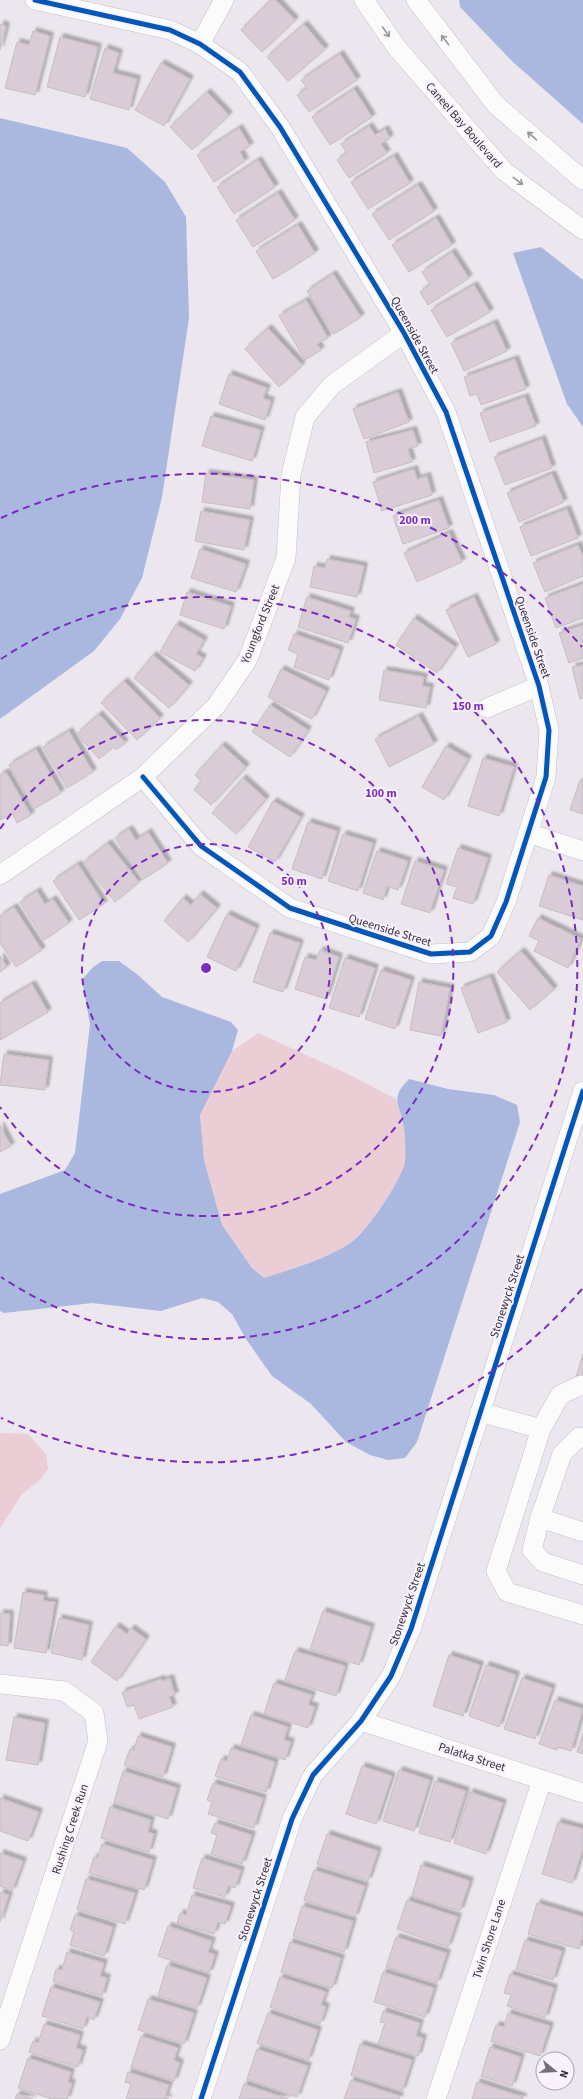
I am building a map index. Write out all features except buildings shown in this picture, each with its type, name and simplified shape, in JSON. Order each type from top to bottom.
[{"type":"street","name":"Queenside Street","points":[[35,0],[170,30],[200,44],[240,72],[280,127],[404,333],[446,412],[539,686],[549,730],[546,777],[506,902],[491,936],[470,952],[431,954],[290,908],[201,846],[143,777]]},
{"type":"street","points":[[200,44],[224,0]]},
{"type":"street","name":"Caneel Bay Boulevard","points":[[364,0],[397,48],[504,171],[583,230]]},
{"type":"street","points":[[416,0],[496,104],[583,180]]},
{"type":"street","name":"Youngford Street","points":[[0,876],[143,777],[216,706],[248,659],[286,558],[291,475],[305,418],[332,385],[404,333]]},
{"type":"street","points":[[487,708],[539,686]]},
{"type":"street","points":[[528,833],[583,851]]},
{"type":"street","name":"Stonewyck Street","points":[[201,2099],[292,1819],[313,1775],[361,1720],[391,1676],[411,1629],[583,1090]]},
{"type":"street","points":[[583,1386],[560,1395],[541,1429],[496,1571],[507,1592],[583,1615]]},
{"type":"street","points":[[480,1412],[541,1429]]},
{"type":"street","points":[[583,1438],[580,1437],[562,1454],[540,1518],[532,1550],[543,1562],[583,1575]]},
{"type":"street","points":[[540,1518],[583,1532]]},
{"type":"street","name":"Rushing Creek Run","points":[[0,1684],[64,1691],[94,1713],[98,1741],[0,2040]]},
{"type":"street","name":"Palatka Street","points":[[361,1720],[542,1780],[583,1792]]},
{"type":"street","name":"Twin Shore Lane","points":[[436,2099],[542,1780]]},
{"type":"shaded area","points":[[258,1033],[348,1074],[396,1099],[406,1146],[405,1162],[397,1182],[382,1207],[356,1239],[339,1250],[318,1259],[264,1278],[252,1268],[222,1225],[204,1160],[200,1115],[232,1051]]},
{"type":"shaded area","points":[[0,1433],[28,1434],[46,1454],[48,1469],[41,1479],[22,1494],[0,1528]]},
{"type":"water","points":[[459,0],[583,0],[583,124],[513,62],[460,7]]},
{"type":"water","points":[[0,118],[127,148],[165,182],[186,217],[189,318],[162,497],[142,578],[120,619],[94,651],[0,719]]},
{"type":"water","points":[[541,247],[583,280],[583,427],[567,404],[513,253]]},
{"type":"water","points":[[102,961],[119,961],[138,975],[162,997],[231,1022],[238,1030],[232,1051],[200,1115],[204,1160],[222,1225],[252,1268],[264,1278],[307,1264],[329,1255],[349,1244],[356,1239],[382,1207],[397,1182],[405,1162],[404,1129],[397,1097],[409,1079],[448,1089],[494,1095],[517,1105],[520,1122],[417,1442],[405,1458],[388,1460],[370,1455],[346,1442],[311,1404],[272,1376],[246,1339],[232,1314],[218,1302],[202,1298],[161,1311],[92,1303],[4,1313],[0,1311],[0,1194],[65,1170],[75,1153],[90,1024],[82,980],[92,968]]},
{"type":"cycle path","points":[[35,0],[170,30],[200,44],[240,72],[280,127],[404,333],[446,412],[539,686],[549,730],[546,777],[506,902],[491,936],[470,952],[431,954],[290,908],[201,846],[143,777]]},
{"type":"cycle path","points":[[201,2099],[292,1819],[313,1775],[361,1721],[391,1676],[411,1629],[583,1091]]}]
